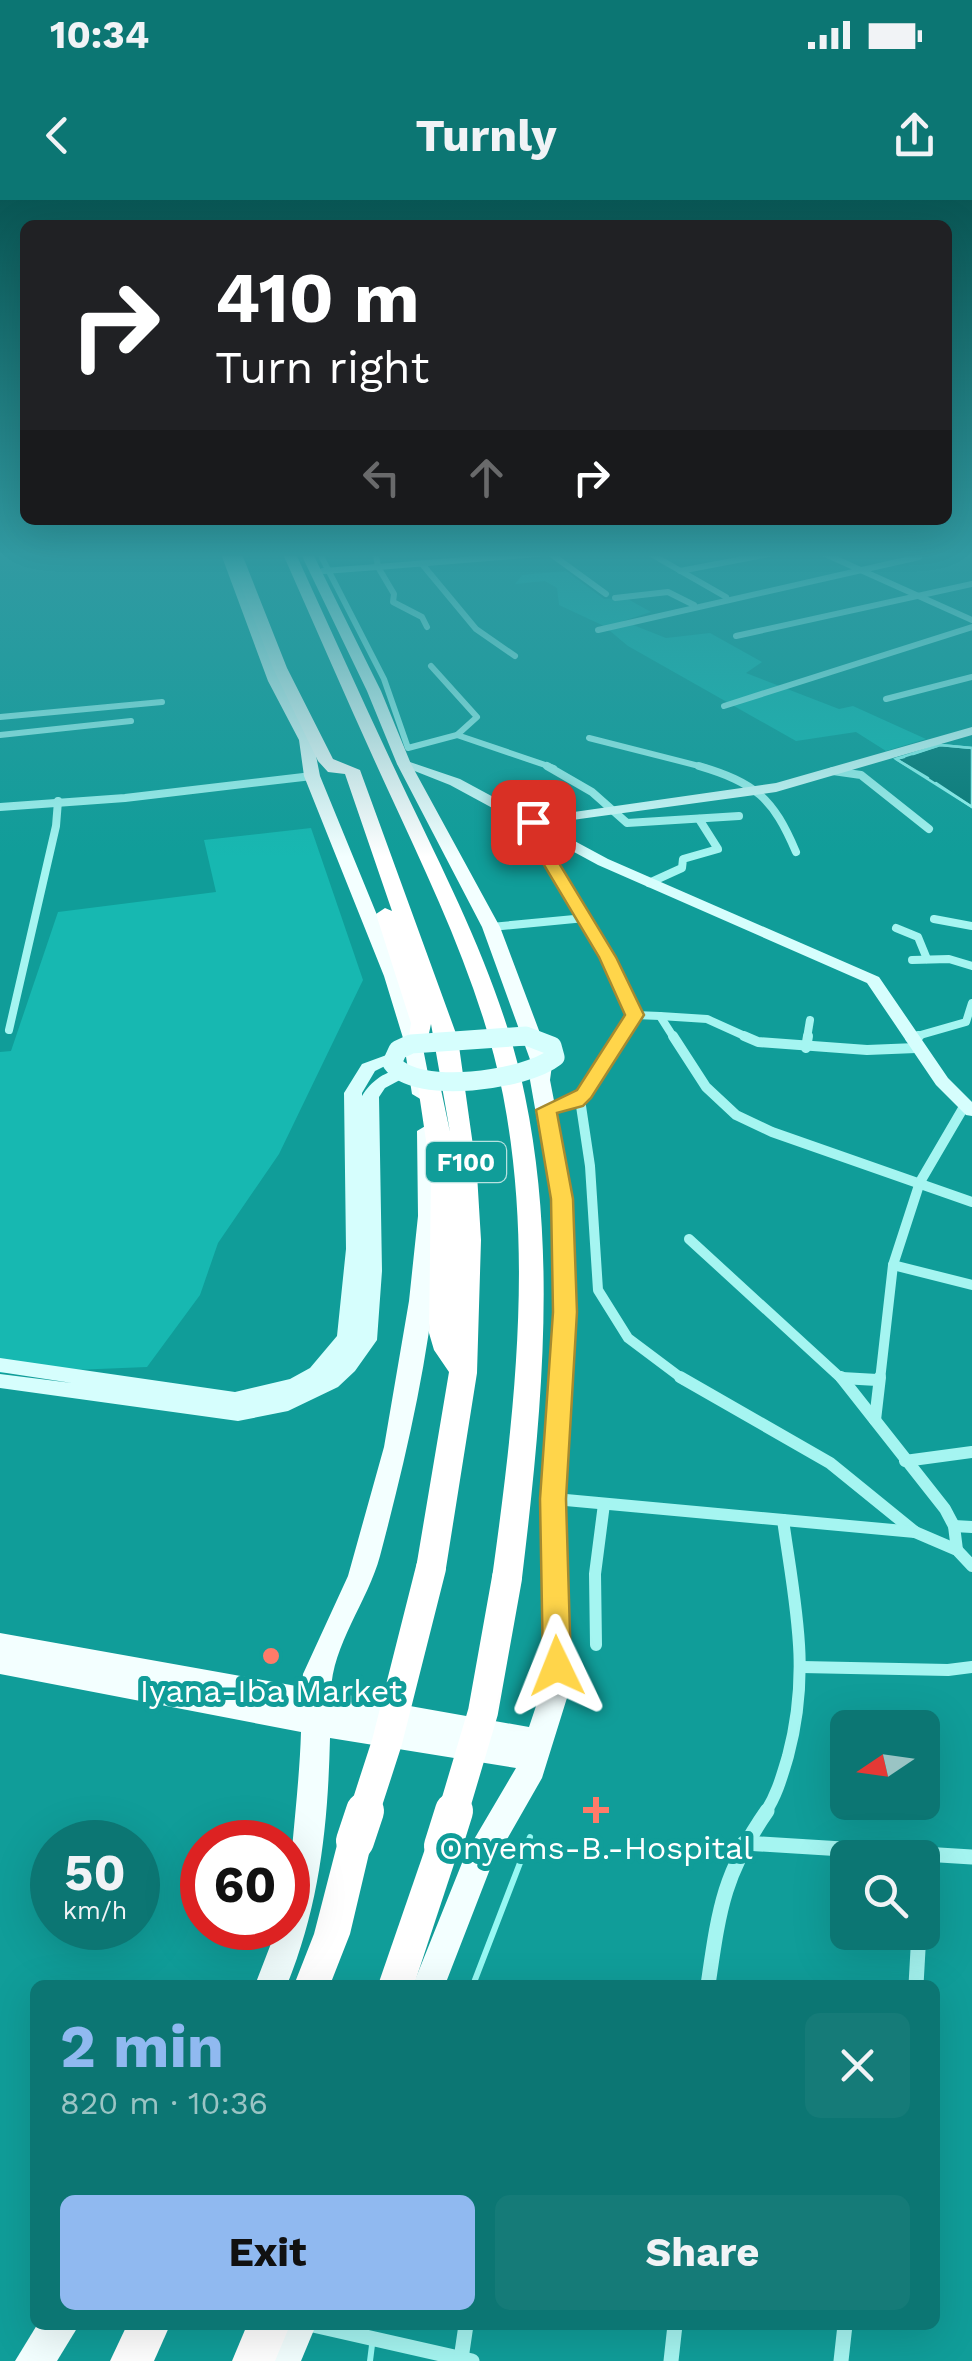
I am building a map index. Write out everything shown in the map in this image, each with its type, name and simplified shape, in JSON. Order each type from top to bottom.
[{"type":"highway","name":"F100","points":[[275,655],[326,761],[334,768],[352,770],[379,856],[447,1039],[465,1143],[471,1284],[449,1484],[431,1568],[387,1742],[332,1934],[314,1980]]},
{"type":"highway","name":"F100","points":[[335,655],[464,934],[499,1033],[522,1139],[531,1284],[519,1488],[483,1712],[398,1980]]},
{"type":"highway","points":[[426,852],[443,863],[486,934],[516,1036]]},
{"type":"highway","points":[[379,856],[371,872],[422,1023],[420,1043]]},
{"type":"highway","points":[[524,1074],[539,1197],[544,1334],[526,1370]]},
{"type":"highway","points":[[428,1080],[440,1142],[445,1201],[442,1333],[447,1350],[464,1374]]},
{"type":"highway","points":[[131,2361],[146,2330]]},
{"type":"highway","points":[[253,2361],[267,2330]]},
{"type":"main road","points":[[265,655],[306,740],[312,776],[393,976],[412,1038],[429,1146],[430,1216],[396,1447],[360,1576],[320,1664],[307,1864],[290,1936],[273,1980]]},
{"type":"main road","points":[[364,655],[542,1064],[540,1080],[562,1199],[565,1312],[553,1499],[557,1685],[537,1750],[477,1863],[430,1980]]},
{"type":"main road","points":[[538,824],[592,809],[611,810],[756,791],[972,731]]},
{"type":"main road","points":[[408,763],[538,824],[603,862],[873,980],[885,993],[912,1043],[968,1108]]},
{"type":"main road","points":[[0,1365],[235,1400],[296,1385],[326,1367],[347,1338],[364,1204],[370,1097],[397,1066],[404,1047],[516,1036],[543,1040],[555,1051],[546,1067],[524,1074],[428,1080],[397,1066]]},
{"type":"main road","points":[[0,1381],[204,1412],[248,1412],[302,1398],[340,1374],[366,1340],[372,1271],[364,1204]]},
{"type":"main road","points":[[0,1644],[316,1713]]},
{"type":"main road","points":[[0,1662],[537,1750]]},
{"type":"main road","points":[[34,2361],[56,2330]]},
{"type":"main road","points":[[281,2361],[295,2330]]},
{"type":"street","points":[[724,706],[880,655]]},
{"type":"street","points":[[408,763],[458,736],[477,717],[431,666]]},
{"type":"street","points":[[886,699],[972,677]]},
{"type":"street","points":[[0,716],[162,702]]},
{"type":"street","points":[[0,735],[131,721]]},
{"type":"street","points":[[458,736],[556,769],[575,779],[631,824],[739,816]]},
{"type":"street","points":[[589,738],[672,757],[756,791],[776,810],[796,852]]},
{"type":"street","points":[[833,770],[861,775],[929,829]]},
{"type":"street","points":[[0,807],[125,798],[312,776]]},
{"type":"street","points":[[9,1030],[56,826],[58,801]]},
{"type":"street","points":[[650,883],[682,868],[684,859],[718,848],[700,819]]},
{"type":"street","points":[[538,824],[534,833],[537,840],[585,918],[635,1015]]},
{"type":"street","points":[[486,934],[585,918]]},
{"type":"street","points":[[934,919],[972,926]]},
{"type":"street","points":[[896,928],[918,937],[927,958]]},
{"type":"street","points":[[912,960],[927,958],[972,966]]},
{"type":"street","points":[[635,1015],[695,1016],[758,1042],[806,1048],[912,1043],[969,1022],[972,1003]]},
{"type":"street","points":[[546,1110],[576,1101],[584,1094],[635,1015]]},
{"type":"street","points":[[660,1016],[706,1087],[736,1114],[772,1132],[972,1202]]},
{"type":"street","points":[[806,1048],[810,1020]]},
{"type":"street","points":[[576,1101],[582,1106],[590,1166],[598,1290],[605,1309],[625,1336],[678,1377],[774,1428],[879,1496],[914,1532]]},
{"type":"street","points":[[875,1420],[893,1265],[920,1182],[968,1108]]},
{"type":"street","points":[[689,1239],[842,1378],[954,1526],[957,1550]]},
{"type":"street","points":[[893,1265],[972,1285]]},
{"type":"street","points":[[842,1378],[877,1380]]},
{"type":"street","points":[[905,1461],[972,1452]]},
{"type":"street","points":[[553,1499],[914,1532],[957,1550],[972,1566]]},
{"type":"street","points":[[596,1646],[595,1574],[604,1504]]},
{"type":"street","points":[[709,1980],[715,1939],[744,1842],[764,1820],[778,1790],[792,1736],[802,1667],[783,1520]]},
{"type":"street","points":[[954,1526],[972,1527]]},
{"type":"street","points":[[802,1667],[972,1667]]},
{"type":"street","points":[[744,1842],[830,1849]]},
{"type":"street","points":[[940,1857],[972,1857]]},
{"type":"street","points":[[916,1980],[918,1950]]},
{"type":"street","points":[[334,2330],[466,2360],[466,2330]]},
{"type":"street","points":[[671,2361],[674,2330]]},
{"type":"street","points":[[840,2361],[844,2330]]},
{"type":"green space","points":[[644,655],[749,655],[762,662],[746,673],[839,709],[853,706],[926,739],[886,751],[856,732],[796,741]]},
{"type":"green space","points":[[311,828],[363,980],[279,1154],[218,1243],[200,1295],[147,1367],[0,1373],[0,1052],[11,1051],[58,912],[216,892],[204,840]]},
{"type":"water","points":[[940,745],[972,748],[972,807],[896,759]]},
{"type":"waterway","points":[[913,754],[940,745],[972,748]]},
{"type":"waterway","points":[[904,757],[896,759],[928,778]]},
{"type":"waterway","points":[[936,783],[972,807]]},
{"type":"waterway","points":[[475,1980],[530,1837]]},
{"type":"waterway","points":[[370,2361],[372,2345]]},
{"type":"place","name":"Iyana-Iba Market","points":[[271,1656]]},
{"type":"place","name":"Onyems-B.-Hospital","points":[[596,1810]]},
{"type":"route","points":[[533,822],[542,827],[534,833],[537,840],[608,957],[635,1015],[584,1094],[576,1101],[546,1110],[562,1199],[565,1312],[553,1499],[557,1666]]}]
